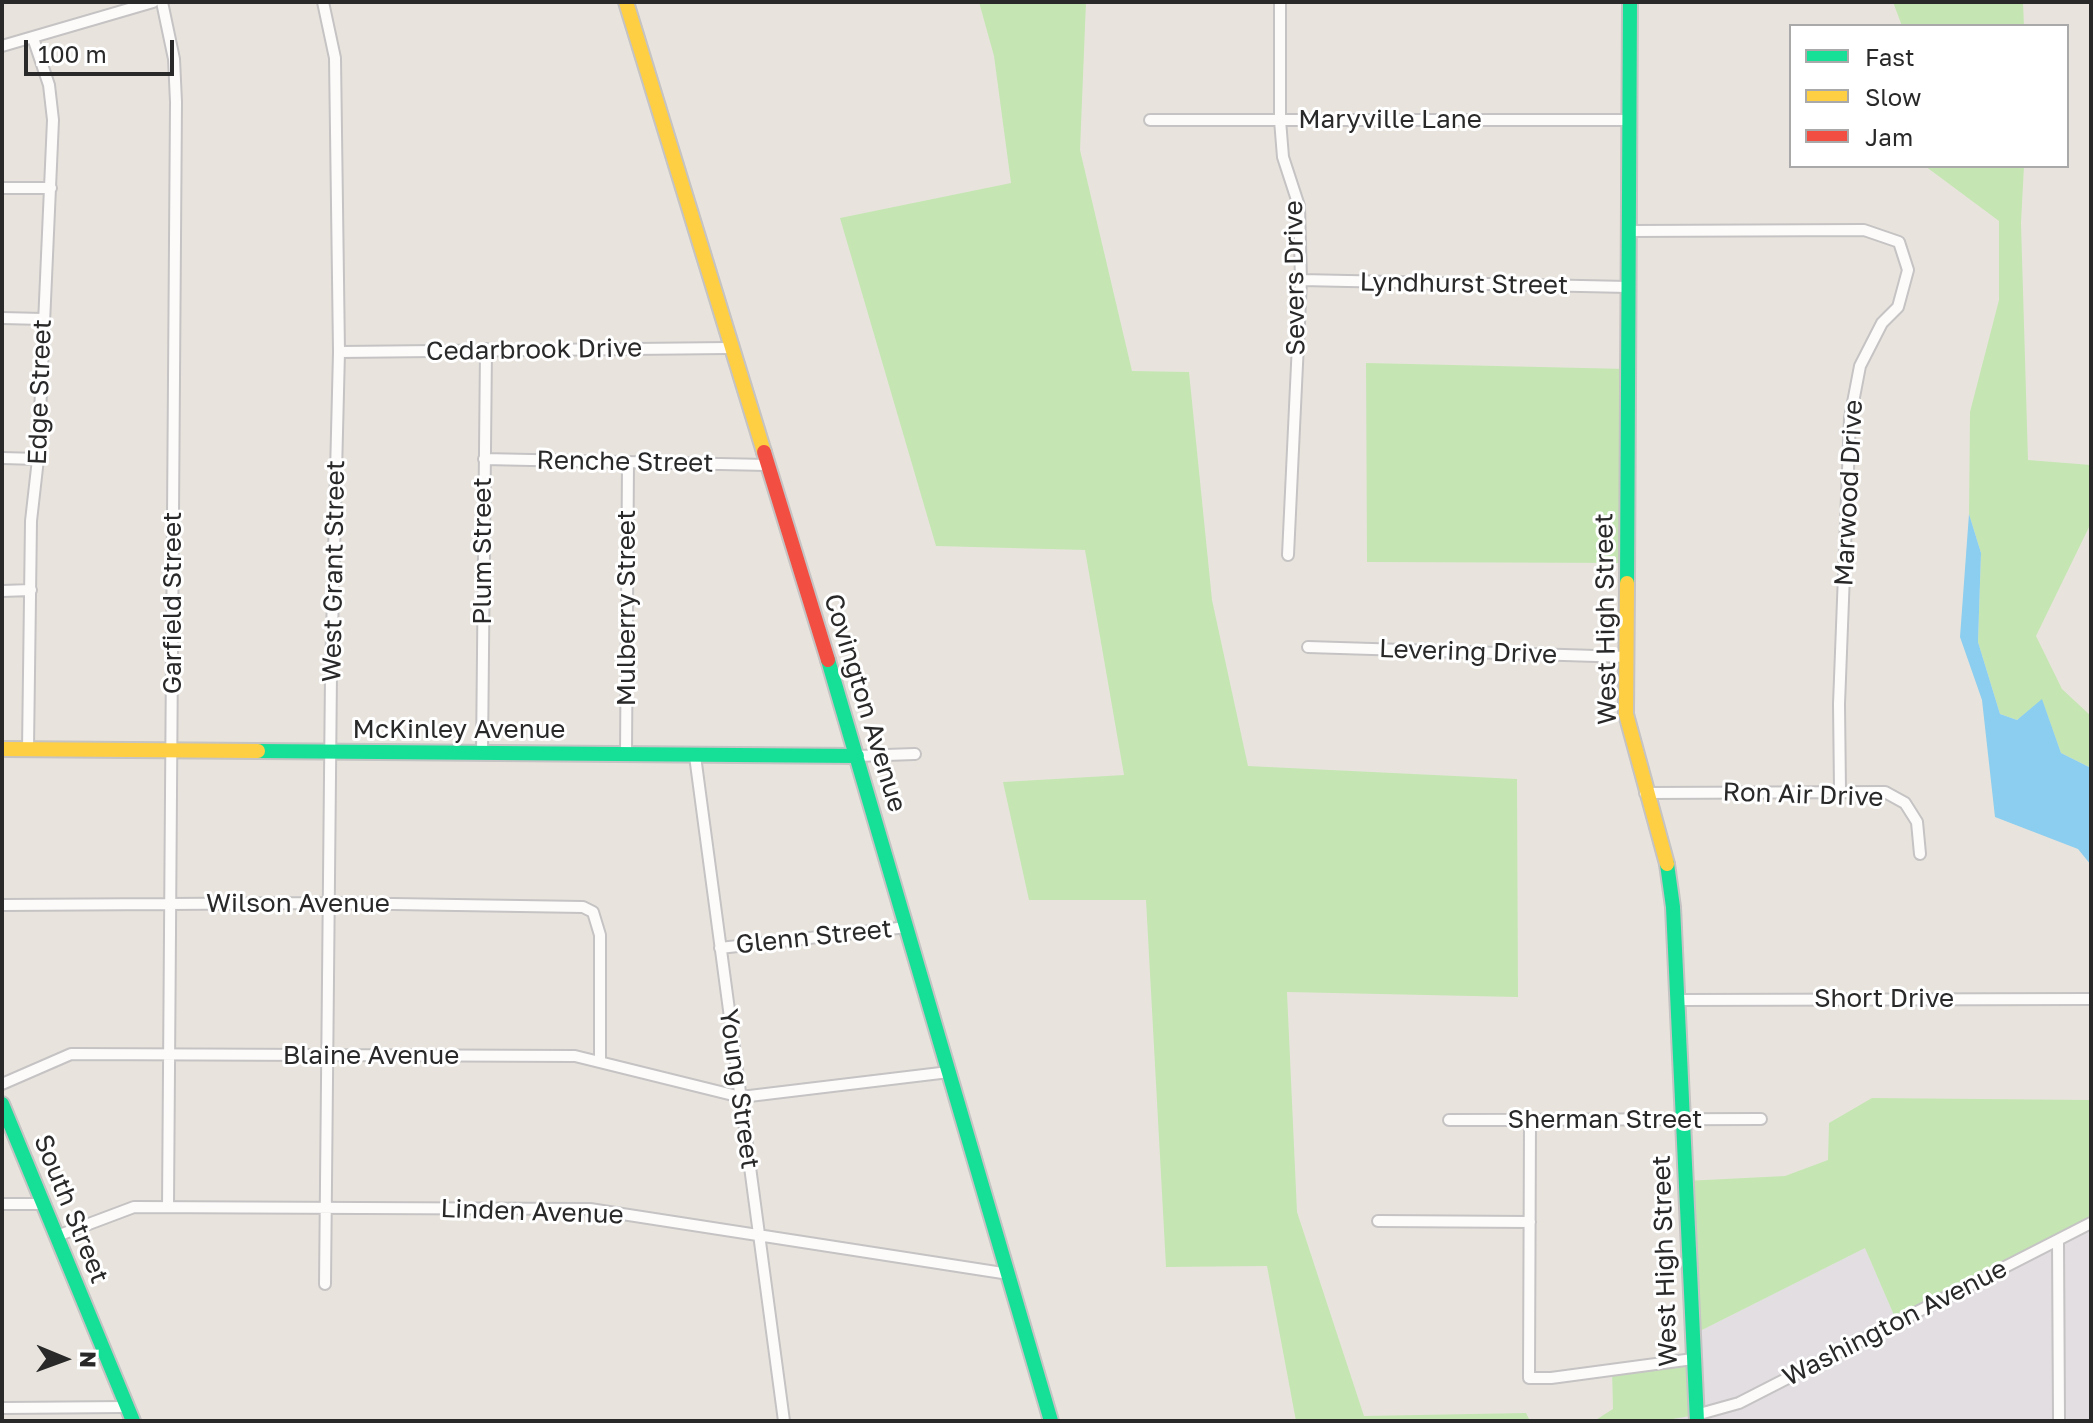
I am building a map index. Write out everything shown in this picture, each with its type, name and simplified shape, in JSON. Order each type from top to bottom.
[{"type":"street","points":[[2,46],[153,2]]},
{"type":"street","name":"Garfield Street","points":[[162,2],[174,59],[176,102],[168,1206]]},
{"type":"street","name":"West Grant Street","points":[[323,2],[335,58],[339,352],[330,754],[325,1284]]},
{"type":"street","name":"Covington Avenue","points":[[626,2],[729,348],[857,756],[1051,1421]]},
{"type":"street","name":"Severs Drive","points":[[1280,2],[1280,120],[1283,157],[1299,206],[1301,280],[1288,555]]},
{"type":"street","name":"West High Street","points":[[1630,2],[1626,714],[1645,793],[1667,861],[1678,1000],[1697,1418]]},
{"type":"street","name":"Edge Street","points":[[28,749],[31,521],[38,459],[53,120],[49,85],[33,38]]},
{"type":"street","name":"Maryville Lane","points":[[1150,120],[1630,120]]},
{"type":"street","points":[[2,188],[51,188]]},
{"type":"street","name":"Marwood Drive","points":[[1629,231],[1864,230],[1899,242],[1908,270],[1898,307],[1882,323],[1860,366],[1850,418],[1839,704],[1840,791]]},
{"type":"street","name":"Lyndhurst Street","points":[[1301,280],[1628,287]]},
{"type":"street","points":[[2,318],[43,319]]},
{"type":"street","name":"Cedarbrook Drive","points":[[339,352],[729,348]]},
{"type":"street","name":"Plum Street","points":[[482,753],[486,349]]},
{"type":"street","points":[[2,458],[38,459]]},
{"type":"street","name":"Renche Street","points":[[484,459],[767,465]]},
{"type":"street","name":"Mulberry Street","points":[[626,754],[628,462]]},
{"type":"street","points":[[2,591],[31,590]]},
{"type":"street","name":"Levering Drive","points":[[1308,647],[1628,657]]},
{"type":"street","name":"McKinley Avenue","points":[[2,749],[695,756],[915,754]]},
{"type":"street","name":"Young Street","points":[[695,756],[784,1421]]},
{"type":"street","name":"Ron Air Drive","points":[[1645,793],[1885,792],[1905,803],[1917,822],[1920,854]]},
{"type":"street","name":"Wilson Avenue","points":[[2,905],[570,905],[593,912],[600,935],[600,1061]]},
{"type":"street","name":"Glenn Street","points":[[720,948],[907,927]]},
{"type":"street","name":"Short Drive","points":[[1678,1000],[2091,999]]},
{"type":"street","name":"Blaine Avenue","points":[[2,1084],[71,1054],[575,1056],[741,1097]]},
{"type":"street","points":[[741,1097],[949,1072]]},
{"type":"street","name":"South Street","points":[[2,1104],[130,1414]]},
{"type":"street","points":[[1530,1119],[1529,1378],[1551,1378],[1693,1359]]},
{"type":"street","name":"Sherman Street","points":[[1449,1120],[1683,1122],[1761,1119]]},
{"type":"street","points":[[2,1204],[43,1204]]},
{"type":"street","name":"Linden Avenue","points":[[57,1236],[134,1207],[590,1209],[1009,1274]]},
{"type":"street","points":[[1378,1221],[1530,1222]]},
{"type":"street","name":"Washington Avenue","points":[[1697,1418],[1739,1403],[2091,1223]]},
{"type":"street","points":[[2058,1241],[2059,1421]]},
{"type":"street","points":[[2,1408],[130,1414]]},
{"type":"shaded area","points":[[2091,1223],[2091,1421],[1661,1421],[1696,1414],[1692,1335],[1865,1248],[1897,1322]]},
{"type":"green space","points":[[979,2],[1086,2],[1080,150],[1132,371],[1189,372],[1212,600],[1248,766],[1517,779],[1518,997],[1287,992],[1297,1212],[1364,1416],[1526,1413],[1530,1421],[1296,1421],[1267,1266],[1166,1267],[1146,900],[1029,900],[1003,782],[1124,775],[1085,550],[936,546],[840,218],[1011,183],[994,56]]},
{"type":"green space","points":[[1893,2],[2023,2],[2024,24],[1901,24]]},
{"type":"green space","points":[[1928,168],[2024,168],[2021,223],[2028,460],[2091,465],[2091,523],[2036,636],[2062,689],[2091,716],[2091,768],[2061,753],[2042,700],[2017,720],[2000,714],[1978,642],[1981,553],[1969,514],[1970,412],[1999,300],[1999,221]]},
{"type":"green space","points":[[1366,363],[1628,369],[1628,563],[1367,562]]},
{"type":"green space","points":[[1872,1098],[2091,1100],[2091,1223],[1897,1322],[1865,1248],[1692,1335],[1685,1181],[1785,1176],[1828,1160],[1829,1123]]},
{"type":"green space","points":[[1693,1359],[1696,1415],[1661,1421],[1594,1421],[1613,1409],[1612,1370]]},
{"type":"water","points":[[1969,514],[1981,553],[1978,642],[2000,714],[2017,720],[2042,699],[2061,753],[2091,768],[2091,865],[2078,849],[1995,817],[1982,700],[1960,637]]},
{"type":"traffic: fast","points":[[1627,583],[1630,2]]},
{"type":"traffic: fast","points":[[828,660],[1051,1421]]},
{"type":"traffic: fast","points":[[258,751],[857,756]]},
{"type":"traffic: fast","points":[[1667,864],[1673,907],[1697,1421]]},
{"type":"traffic: fast","points":[[2,1104],[133,1421]]},
{"type":"traffic: slow","points":[[626,2],[764,452]]},
{"type":"traffic: slow","points":[[1627,583],[1626,714],[1667,864]]},
{"type":"traffic: slow","points":[[2,749],[258,751]]},
{"type":"traffic: jam","points":[[764,452],[828,660]]}]
